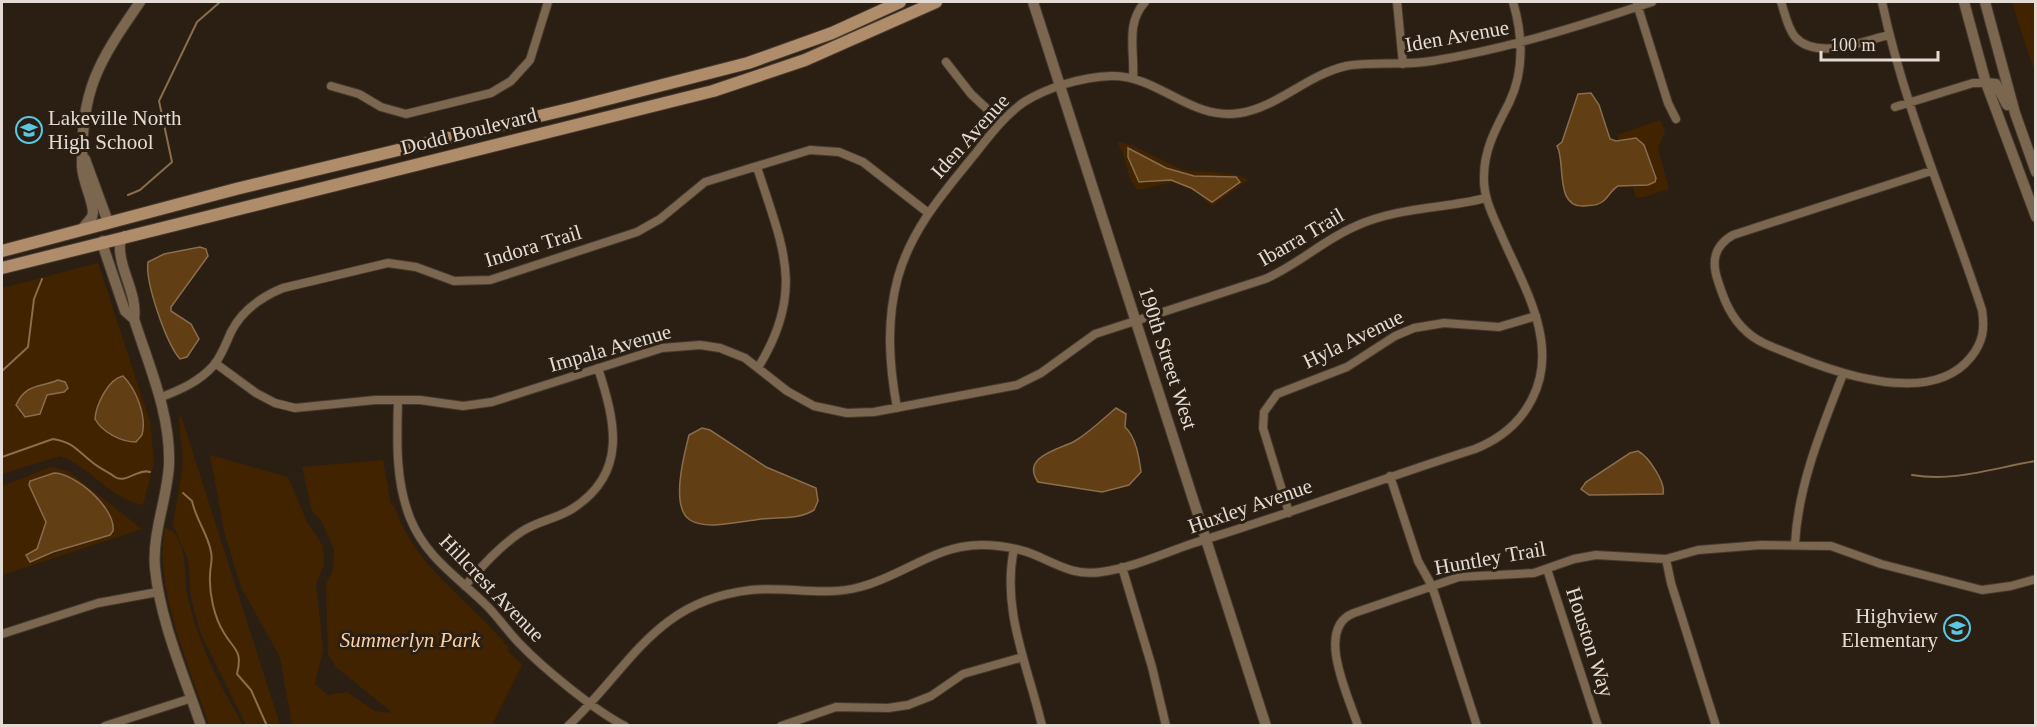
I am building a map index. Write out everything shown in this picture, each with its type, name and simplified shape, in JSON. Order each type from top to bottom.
[{"type":"main road","name":"Dodd Boulevard","points":[[2,251],[236,189],[562,111],[748,63],[832,33],[900,2]]},
{"type":"main road","name":"Dodd Boulevard","points":[[2,268],[103,241],[713,91],[805,60],[936,2]]},
{"type":"main road","points":[[103,241],[111,232],[227,197],[236,189]]},
{"type":"main road","points":[[2,261],[78,240],[97,232],[108,222]]},
{"type":"street","points":[[81,229],[92,216],[93,209],[84,178],[84,110],[91,83],[105,52],[140,2]]},
{"type":"street","points":[[331,86],[359,94],[381,107],[406,114],[491,93],[511,81],[530,60],[548,2]]},
{"type":"street","name":"190th Street West","points":[[1033,2],[1266,726]]},
{"type":"street","points":[[1133,78],[1132,27],[1135,16],[1145,2]]},
{"type":"street","points":[[1397,2],[1403,64]]},
{"type":"street","name":"Huxley Avenue","points":[[568,726],[592,703],[627,658],[654,631],[681,613],[710,600],[760,590],[823,592],[845,590],[878,582],[927,556],[948,549],[981,545],[1014,549],[1077,573],[1098,573],[1290,513],[1390,476],[1484,445],[1513,425],[1530,404],[1542,370],[1543,343],[1536,316],[1486,198],[1484,174],[1486,159],[1496,126],[1516,86],[1521,43],[1513,2]]},
{"type":"street","name":"Iden Avenue","points":[[897,408],[889,354],[894,298],[907,251],[927,212],[1001,122],[1026,101],[1060,87],[1098,77],[1133,78],[1154,86],[1190,107],[1229,114],[1265,106],[1302,83],[1338,68],[1362,64],[1403,64],[1521,43],[1637,4],[1652,2]]},
{"type":"street","points":[[1782,2],[1789,27],[1795,37],[1815,48],[1889,35]]},
{"type":"street","points":[[1882,2],[1908,103],[1982,310],[1983,331],[1978,348],[1961,367],[1934,379],[1909,383],[1890,382],[1843,374],[1767,344],[1745,331],[1731,314],[1722,296],[1714,269],[1719,245],[1733,235],[1932,171]]},
{"type":"street","points":[[1964,2],[1986,83],[2036,217]]},
{"type":"street","points":[[1985,2],[2024,140]]},
{"type":"street","points":[[1637,4],[1668,103],[1676,119]]},
{"type":"street","points":[[946,62],[971,94],[1001,122]]},
{"type":"street","points":[[1894,107],[1973,83],[1996,84],[2000,87],[2036,172]]},
{"type":"street","name":"Indora Trail","points":[[159,398],[188,386],[215,363],[234,326],[247,310],[267,295],[283,288],[388,263],[416,267],[454,281],[490,280],[637,232],[660,219],[705,182],[810,150],[839,152],[872,167],[927,212]]},
{"type":"street","points":[[84,156],[108,222]]},
{"type":"street","points":[[758,167],[784,252],[787,279],[781,321],[759,366]]},
{"type":"street","name":"Ibarra Trail","points":[[1136,321],[1265,279],[1287,268],[1331,238],[1369,220],[1410,209],[1486,198]]},
{"type":"street","points":[[125,236],[120,243],[119,250],[135,310],[134,319],[167,429],[169,462],[156,536],[155,565],[158,592],[201,726]]},
{"type":"street","points":[[103,241],[102,246],[125,311],[134,319]]},
{"type":"street","name":"Hyla Avenue","points":[[1290,513],[1263,428],[1266,406],[1277,394],[1347,367],[1395,336],[1414,328],[1444,323],[1499,327],[1536,316]]},
{"type":"street","name":"Impala Avenue","points":[[215,363],[256,393],[285,406],[306,408],[363,400],[480,405],[662,348],[687,344],[720,348],[759,366],[787,392],[820,408],[860,414],[1017,385],[1041,373],[1089,337],[1136,321]]},
{"type":"street","points":[[465,586],[511,540],[535,524],[573,508],[598,484],[609,461],[614,434],[612,415],[598,368]]},
{"type":"street","points":[[1795,544],[1796,520],[1815,448],[1843,374]]},
{"type":"street","name":"Hillcrest Avenue","points":[[398,400],[398,468],[409,517],[433,557],[490,609],[530,654],[625,726]]},
{"type":"street","points":[[1390,476],[1418,561],[1432,585],[1477,726]]},
{"type":"street","name":"Huntley Trail","points":[[1358,726],[1334,648],[1335,632],[1340,622],[1347,616],[1459,577],[1478,574],[1514,576],[1596,555],[1666,559],[1688,552],[1795,544],[1831,546],[1881,564],[1982,590],[2011,586],[2036,579]]},
{"type":"street","points":[[1014,549],[1009,592],[1023,657],[1042,726]]},
{"type":"street","points":[[1666,559],[1671,583],[1716,726]]},
{"type":"street","points":[[1122,567],[1152,667],[1166,726]]},
{"type":"street","name":"Houston Way","points":[[1547,569],[1598,726]]},
{"type":"street","points":[[2,634],[98,603],[158,592]]},
{"type":"street","points":[[784,725],[836,707],[888,708],[920,702],[963,674],[1023,657]]},
{"type":"street","points":[[105,726],[192,698]]},
{"type":"green space","points":[[2012,2],[2035,2],[2035,74]]},
{"type":"green space","points":[[1660,120],[1665,131],[1658,149],[1669,189],[1644,197],[1636,197],[1632,184],[1648,185],[1655,181],[1656,174],[1644,145],[1631,138],[1619,141],[1617,135]]},
{"type":"green space","points":[[1117,142],[1123,142],[1185,170],[1237,175],[1248,180],[1212,206],[1197,194],[1212,202],[1239,185],[1227,180],[1198,177],[1176,171],[1132,148],[1128,157],[1144,184],[1165,180],[1173,181],[1190,189],[1173,182],[1138,190],[1131,180]]},
{"type":"green space","points":[[98,263],[150,422],[154,462],[143,505],[119,495],[81,467],[60,456],[2,474],[2,288]],"holes":[[[123,376],[135,391],[143,430],[125,441],[103,429],[95,418],[97,408],[105,394]],[[52,383],[60,393],[47,395],[40,414],[25,417],[20,414],[30,387],[48,386]]]},
{"type":"green space","points":[[181,416],[280,725],[246,725],[200,632],[191,597],[188,559],[173,525],[183,464],[179,418]]},
{"type":"green space","name":"Summerlyn Park","points":[[210,455],[288,477],[307,522],[323,546],[324,565],[316,584],[323,649],[315,684],[328,695],[347,692],[375,711],[393,713],[336,667],[328,655],[326,585],[333,570],[334,549],[321,520],[312,511],[302,467],[383,460],[391,505],[394,505],[415,547],[444,582],[493,630],[509,648],[507,650],[522,665],[492,725],[292,725],[280,657],[241,587],[225,535]]},
{"type":"green space","points":[[51,467],[68,471],[142,529],[2,575],[2,486]],"holes":[[[54,473],[99,498],[110,513],[109,535],[30,562],[30,552],[37,549],[46,522],[31,488]]]},
{"type":"green space","points":[[165,528],[173,532],[182,548],[188,599],[198,633],[212,667],[242,725],[209,725],[184,654],[169,601],[164,576]]},
{"type":"shaded area","points":[[1591,93],[1599,105],[1610,139],[1616,141],[1636,138],[1644,145],[1656,178],[1655,182],[1648,185],[1618,186],[1600,203],[1584,206],[1575,205],[1568,200],[1557,146],[1562,142],[1578,94]]},
{"type":"shaded area","points":[[1128,148],[1166,168],[1194,176],[1236,177],[1240,182],[1212,202],[1191,188],[1171,180],[1139,182],[1128,157]]},
{"type":"shaded area","points":[[200,247],[206,249],[208,256],[171,307],[171,311],[191,324],[199,339],[187,357],[180,359],[169,340],[153,297],[148,262],[164,254]]},
{"type":"shaded area","points":[[123,376],[136,395],[142,411],[142,435],[136,442],[113,435],[102,428],[95,419],[104,393],[112,382]]},
{"type":"shaded area","points":[[58,380],[65,382],[68,388],[64,392],[47,395],[40,414],[25,417],[16,405],[24,393],[34,387]]},
{"type":"shaded area","points":[[1116,408],[1126,414],[1125,427],[1134,442],[1139,460],[1141,472],[1129,485],[1102,492],[1038,482],[1034,466],[1038,460],[1081,437]]},
{"type":"shaded area","points":[[702,428],[710,430],[766,467],[816,488],[818,501],[814,510],[800,516],[722,524],[696,523],[690,520],[681,504],[680,480],[689,435]]},
{"type":"shaded area","points":[[1638,451],[1656,471],[1662,483],[1663,494],[1589,495],[1581,489],[1586,482],[1630,453]]},
{"type":"shaded area","points":[[54,473],[72,479],[92,493],[108,512],[113,531],[110,535],[53,552],[30,562],[26,555],[37,549],[46,522],[29,485],[30,481]]},
{"type":"waterway","points":[[128,195],[140,190],[172,162],[159,101],[197,22],[220,2]]},
{"type":"waterway","points":[[2,371],[28,347],[34,299],[42,279]]},
{"type":"waterway","points":[[2,457],[53,439],[71,445],[119,479],[141,472],[150,472]]},
{"type":"waterway","points":[[1912,475],[1944,477],[2036,461]]},
{"type":"waterway","points":[[183,493],[192,501],[209,545],[212,558],[211,597],[217,620],[237,651],[239,660],[237,674],[251,690],[267,726]]},
{"type":"place","name":"Lakeville North High School","points":[[29,130]]},
{"type":"place","name":"Highview Elementary","points":[[1957,628]]}]
